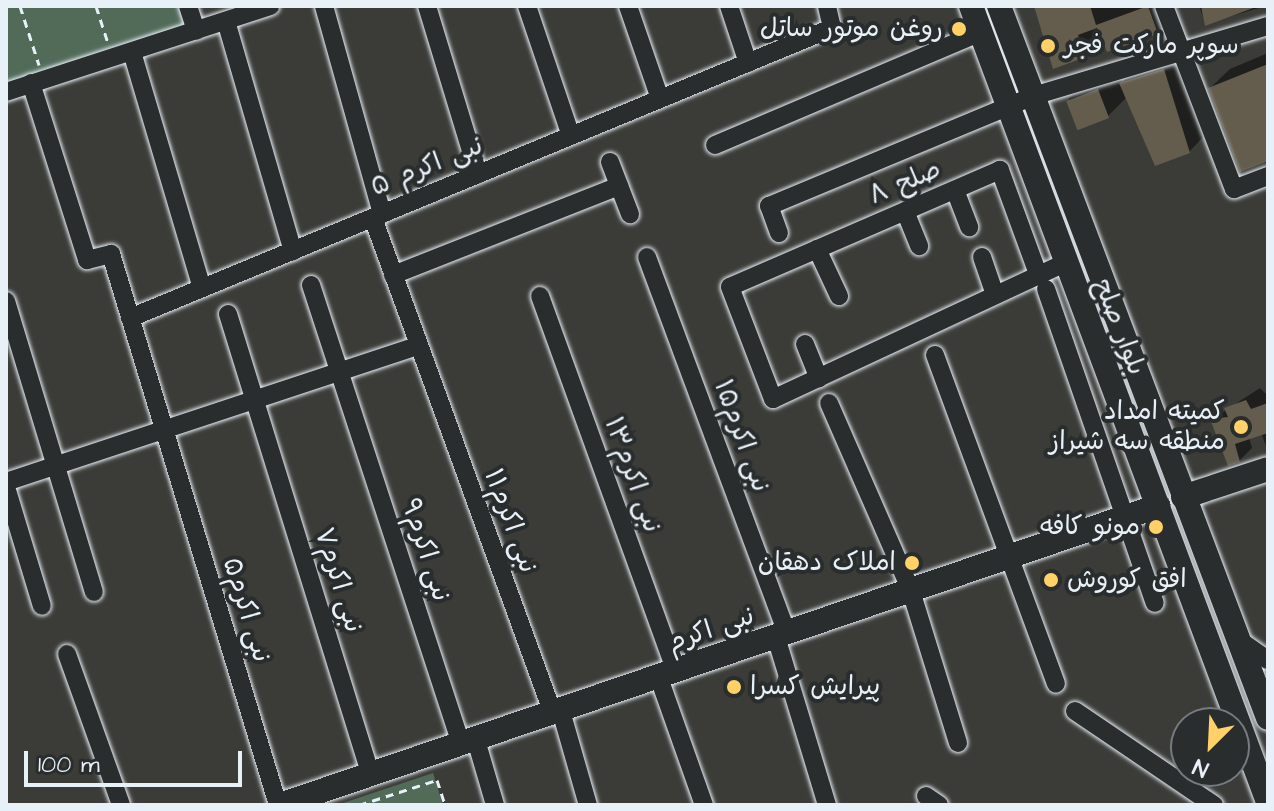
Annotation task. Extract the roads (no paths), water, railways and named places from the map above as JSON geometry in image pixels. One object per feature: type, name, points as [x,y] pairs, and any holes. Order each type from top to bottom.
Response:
[{"type":"main road","name":"بلوار صلح","points":[[971,6],[1064,263],[1268,802]]},
{"type":"main road","name":"بلوار صلح","points":[[999,6],[1183,497],[1242,642],[1268,718]]},
{"type":"main road","points":[[1183,497],[1268,469]]},
{"type":"main road","name":"نبی اکرم","points":[[279,805],[557,713],[1158,506]]},
{"type":"street","points":[[188,6],[196,31]]},
{"type":"street","points":[[6,92],[270,6]]},
{"type":"street","name":"نبی اکرم۱۱","points":[[324,6],[393,275],[557,713],[588,805]]},
{"type":"street","points":[[427,6],[478,174]]},
{"type":"street","points":[[527,6],[571,136]]},
{"type":"street","points":[[628,6],[660,99]]},
{"type":"street","points":[[729,6],[748,63]]},
{"type":"street","name":"نبی اکرم ۵","points":[[130,318],[832,28],[827,6]]},
{"type":"street","points":[[1164,6],[1178,51],[1234,189],[1268,176]]},
{"type":"street","points":[[226,21],[293,251]]},
{"type":"street","points":[[779,233],[769,206],[1009,110],[1033,96],[1268,26]]},
{"type":"street","points":[[715,145],[981,32]]},
{"type":"street","points":[[132,52],[202,288]]},
{"type":"street","points":[[37,82],[87,260],[111,254],[164,430]]},
{"type":"street","points":[[610,162],[630,214]]},
{"type":"street","name":"۸ صلح","points":[[819,378],[773,399],[730,287],[1000,170],[1042,282]]},
{"type":"street","points":[[393,275],[619,186]]},
{"type":"street","points":[[955,190],[969,227]]},
{"type":"street","points":[[905,211],[919,246]]},
{"type":"street","points":[[817,249],[839,296]]},
{"type":"street","name":"نبی اکرم۱۵","points":[[647,257],[781,636],[827,805]]},
{"type":"street","points":[[982,257],[995,294]]},
{"type":"street","points":[[805,344],[819,378],[995,294],[1042,282],[1064,263]]},
{"type":"street","points":[[1042,282],[1155,603]]},
{"type":"street","name":"نبی اکرم۹","points":[[311,285],[469,742],[495,805]]},
{"type":"street","name":"نبی اکرم۱۳","points":[[540,296],[668,675],[704,805]]},
{"type":"street","points":[[6,301],[94,592]]},
{"type":"street","name":"نبی اکرم۷","points":[[228,314],[371,775]]},
{"type":"street","points":[[42,606],[6,485],[418,346]]},
{"type":"street","points":[[935,355],[1012,556],[1056,683]]},
{"type":"street","points":[[829,403],[911,591],[958,743]]},
{"type":"street","name":"نبی اکرم۵","points":[[164,430],[279,805]]},
{"type":"street","points":[[1242,642],[1268,660]]},
{"type":"street","points":[[67,654],[121,805]]},
{"type":"street","points":[[1075,711],[1214,805]]},
{"type":"place","name":"روغن موتور ساتل","points":[[959,29]]},
{"type":"place","name":"سوپر مارکت فجر","points":[[1048,46]]},
{"type":"place","name":"کمیته امداد منطقه سه شیراز","points":[[1241,427]]},
{"type":"place","name":"مونو کافه","points":[[1156,527]]},
{"type":"place","name":"املاک دهقان","points":[[912,563]]},
{"type":"place","name":"افق کوروش","points":[[1051,580]]},
{"type":"place","name":"پیرایش کسرا","points":[[734,687]]}]
